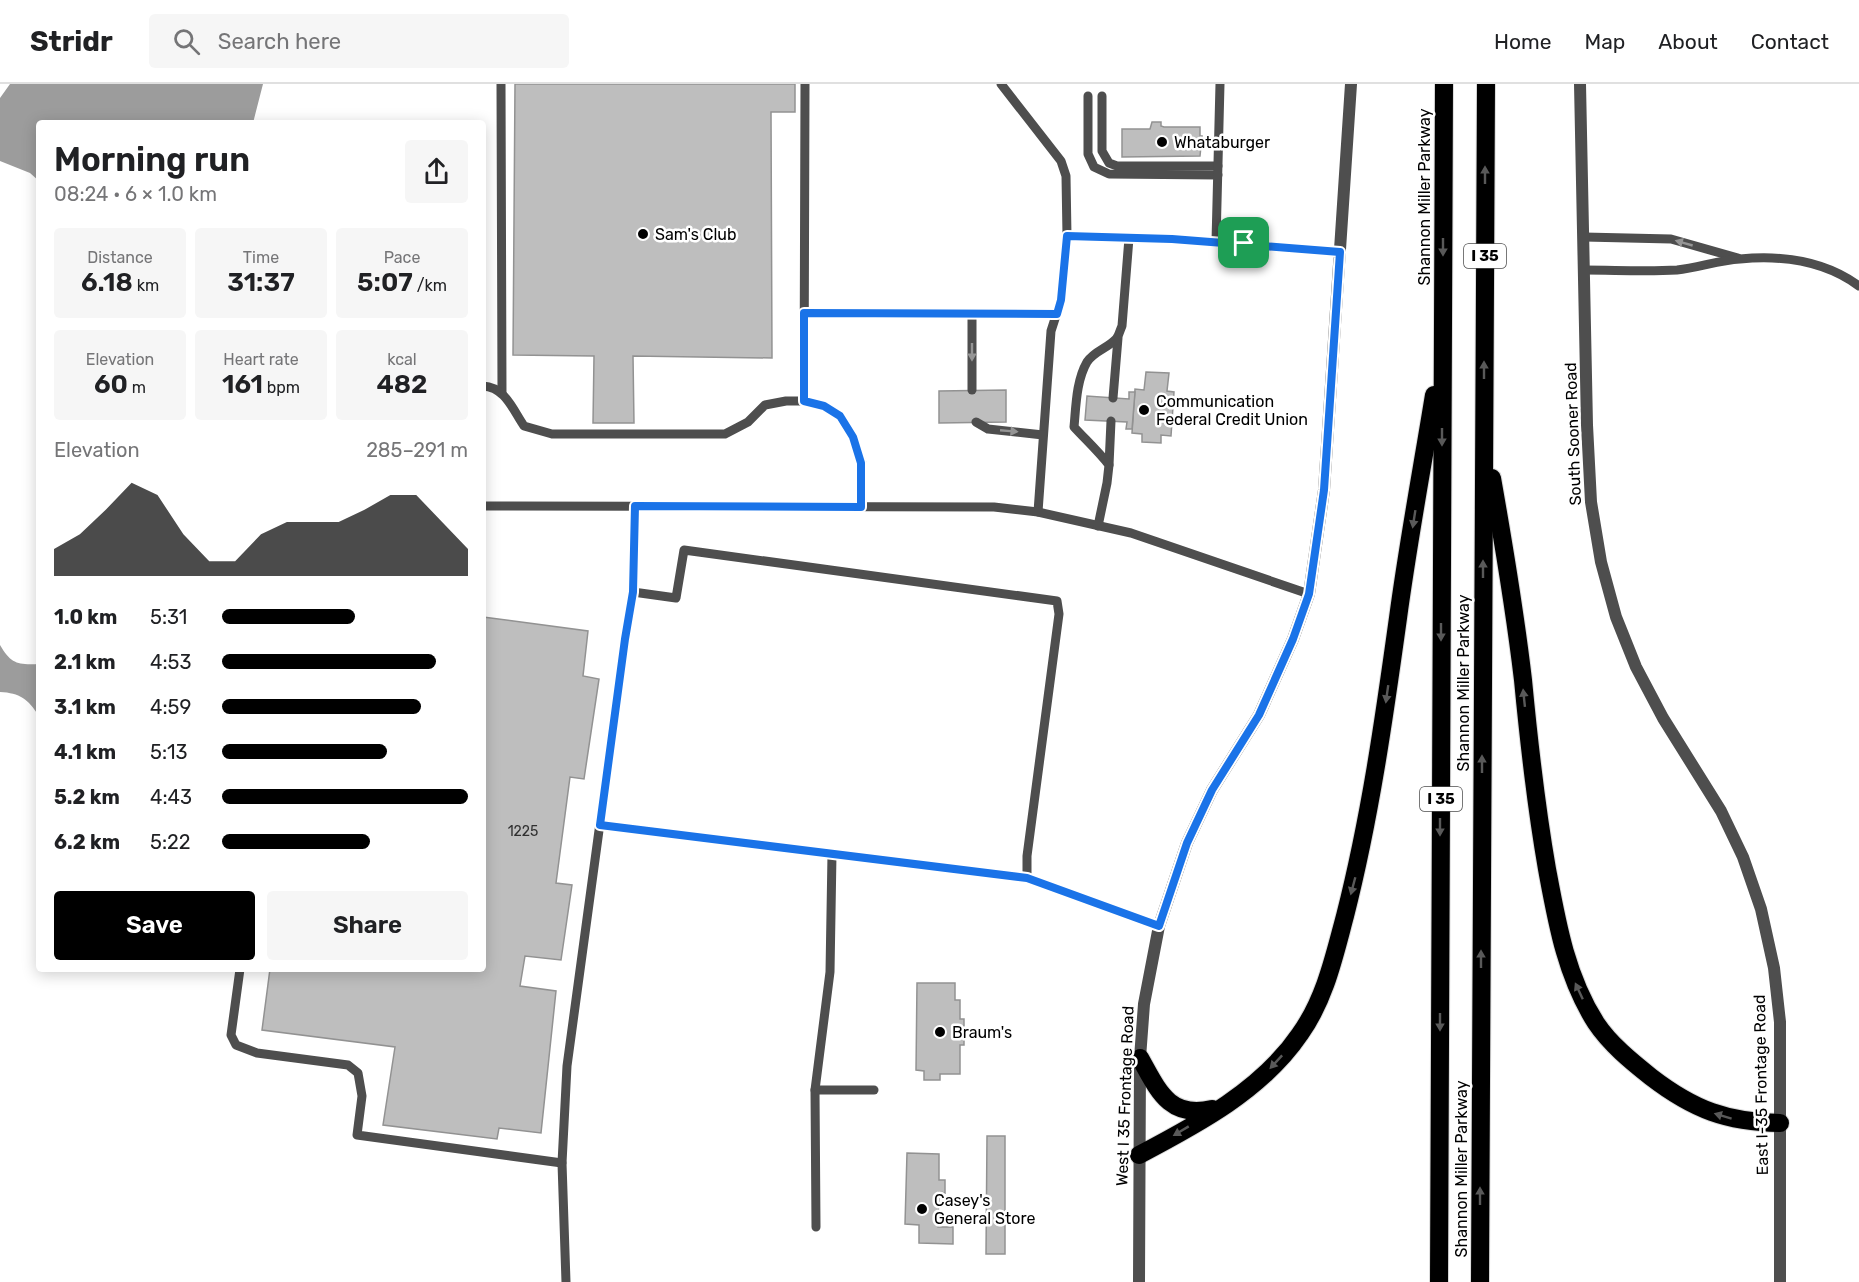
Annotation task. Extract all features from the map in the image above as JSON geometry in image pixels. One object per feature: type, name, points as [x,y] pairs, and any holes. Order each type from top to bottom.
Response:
[{"type":"highway","name":"Shannon Miller Parkway","points":[[1439,1282],[1444,84]]},
{"type":"highway","name":"Shannon Miller Parkway","points":[[1480,1282],[1486,84]]},
{"type":"highway","points":[[1139,1155],[1223,1106],[1251,1087],[1276,1063],[1300,1035],[1317,1006],[1332,966],[1358,864],[1379,758],[1398,615],[1443,337]]},
{"type":"highway","points":[[1484,428],[1516,620],[1536,804],[1558,930],[1578,991],[1597,1024],[1627,1058],[1661,1084],[1701,1109],[1728,1118],[1754,1123],[1780,1123]]},
{"type":"highway","points":[[1140,1058],[1169,1103],[1186,1111],[1201,1112],[1223,1106]]},
{"type":"street","name":"West I 35 Frontage Road","points":[[1139,1282],[1140,1058],[1144,1004],[1159,926],[1187,843],[1212,790],[1264,704],[1293,639],[1309,594],[1324,490],[1351,84]]},
{"type":"street","name":"South Sooner Road","points":[[1580,84],[1587,425],[1591,502],[1601,562],[1616,617],[1636,667],[1690,762]]},
{"type":"street","name":"East I-35 Frontage Road","points":[[1690,762],[1721,811],[1743,857],[1761,909],[1774,968],[1780,1022],[1780,1282]]},
{"type":"lane","points":[[501,84],[502,393]]},
{"type":"lane","points":[[804,401],[805,84]]},
{"type":"lane","points":[[1001,84],[1061,161],[1066,176],[1067,236],[1061,300],[1051,331],[1038,512]]},
{"type":"lane","points":[[1216,242],[1220,84]]},
{"type":"lane","points":[[1088,96],[1088,154],[1094,167],[1109,174],[1218,171]]},
{"type":"lane","points":[[1102,96],[1102,151],[1109,163],[1117,166],[1218,171]]},
{"type":"lane","points":[[1067,236],[1216,242],[1340,252]]},
{"type":"lane","points":[[1584,237],[1671,239],[1740,259]]},
{"type":"lane","points":[[1113,398],[1130,238]]},
{"type":"lane","points":[[1584,270],[1675,270],[1740,259],[1776,258],[1803,261],[1826,268],[1859,286]]},
{"type":"lane","points":[[804,313],[1057,314]]},
{"type":"lane","points":[[972,314],[972,390]]},
{"type":"lane","points":[[1109,465],[1074,428],[1079,386],[1087,362],[1100,349],[1118,338]]},
{"type":"lane","points":[[486,386],[492,386],[506,396],[524,426],[552,434],[725,434],[748,422],[765,405],[786,401],[804,401],[824,406],[840,416],[853,437],[861,463],[861,507]]},
{"type":"lane","points":[[1098,526],[1107,483],[1111,421]]},
{"type":"lane","points":[[976,422],[988,429],[1043,435]]},
{"type":"lane","points":[[486,506],[994,507],[1038,512],[1131,533],[1309,594]]},
{"type":"lane","points":[[566,1282],[562,1163],[567,1066],[633,592],[635,506]]},
{"type":"lane","points":[[633,592],[676,598],[684,550],[1057,601],[1059,614],[1027,856],[1027,878]]},
{"type":"lane","points":[[600,825],[1027,878],[1159,926]]},
{"type":"lane","points":[[816,1227],[815,1090],[830,972],[832,854]]},
{"type":"lane","points":[[240,972],[231,1035],[236,1045],[257,1053],[348,1065],[358,1073],[362,1096],[357,1135],[562,1163]]},
{"type":"lane","points":[[815,1090],[874,1090]]},
{"type":"shaded area","points":[[10,84],[263,84],[254,120],[36,120],[36,178],[30,173],[0,161],[0,98]]},
{"type":"shaded area","points":[[0,645],[12,660],[36,664],[36,712],[23,698],[0,692]]},
{"type":"building","name":"Sam's Club","points":[[515,84],[795,84],[795,112],[771,112],[772,358],[633,356],[634,423],[593,423],[594,356],[513,355]]},
{"type":"building","name":"Whataburger","points":[[1152,122],[1161,122],[1161,126],[1164,127],[1200,127],[1200,136],[1202,136],[1200,156],[1122,157],[1122,129],[1150,129]]},
{"type":"building","points":[[1146,372],[1169,373],[1167,391],[1174,392],[1171,436],[1161,435],[1161,443],[1142,442],[1142,434],[1132,433],[1135,389],[1144,390]]},
{"type":"building","points":[[1006,390],[1006,422],[939,423],[939,391]]},
{"type":"building","points":[[1129,392],[1135,392],[1132,429],[1126,429],[1127,422],[1085,420],[1087,396],[1129,399]]},
{"type":"building","points":[[486,617],[588,631],[583,676],[599,679],[584,779],[570,777],[556,883],[572,885],[561,960],[525,956],[520,986],[556,991],[541,1133],[499,1128],[497,1139],[383,1125],[395,1047],[262,1030],[270,972],[486,972]]},
{"type":"building","name":"Braum's","points":[[917,983],[955,983],[955,1000],[960,1000],[960,1019],[964,1019],[964,1045],[960,1045],[960,1074],[940,1074],[940,1080],[924,1080],[924,1071],[916,1070]]},
{"type":"building","name":"Casey's General Store","points":[[987,1136],[1005,1136],[1005,1254],[986,1254]]},
{"type":"building","name":"Casey's General Store","points":[[907,1153],[939,1154],[939,1180],[945,1180],[945,1193],[939,1192],[938,1227],[953,1227],[953,1244],[919,1243],[919,1225],[905,1224]]},
{"type":"place","name":"Whataburger","points":[[1162,142]]},
{"type":"place","name":"Sam's Club","points":[[643,234]]},
{"type":"place","name":"Communication Federal Credit Union","points":[[1144,410]]},
{"type":"place","name":"Braum's","points":[[940,1032]]},
{"type":"place","name":"Casey's General Store","points":[[922,1209]]},
{"type":"route","points":[[1067,236],[1244,243],[1340,252],[1328,440],[1318,542],[1309,594],[1293,639],[1259,715],[1212,790],[1187,843],[1159,926],[1027,878],[600,825],[633,592],[635,506],[861,507],[861,463],[853,437],[840,416],[824,406],[804,401],[804,313],[1057,314],[1061,300],[1067,236]]}]
